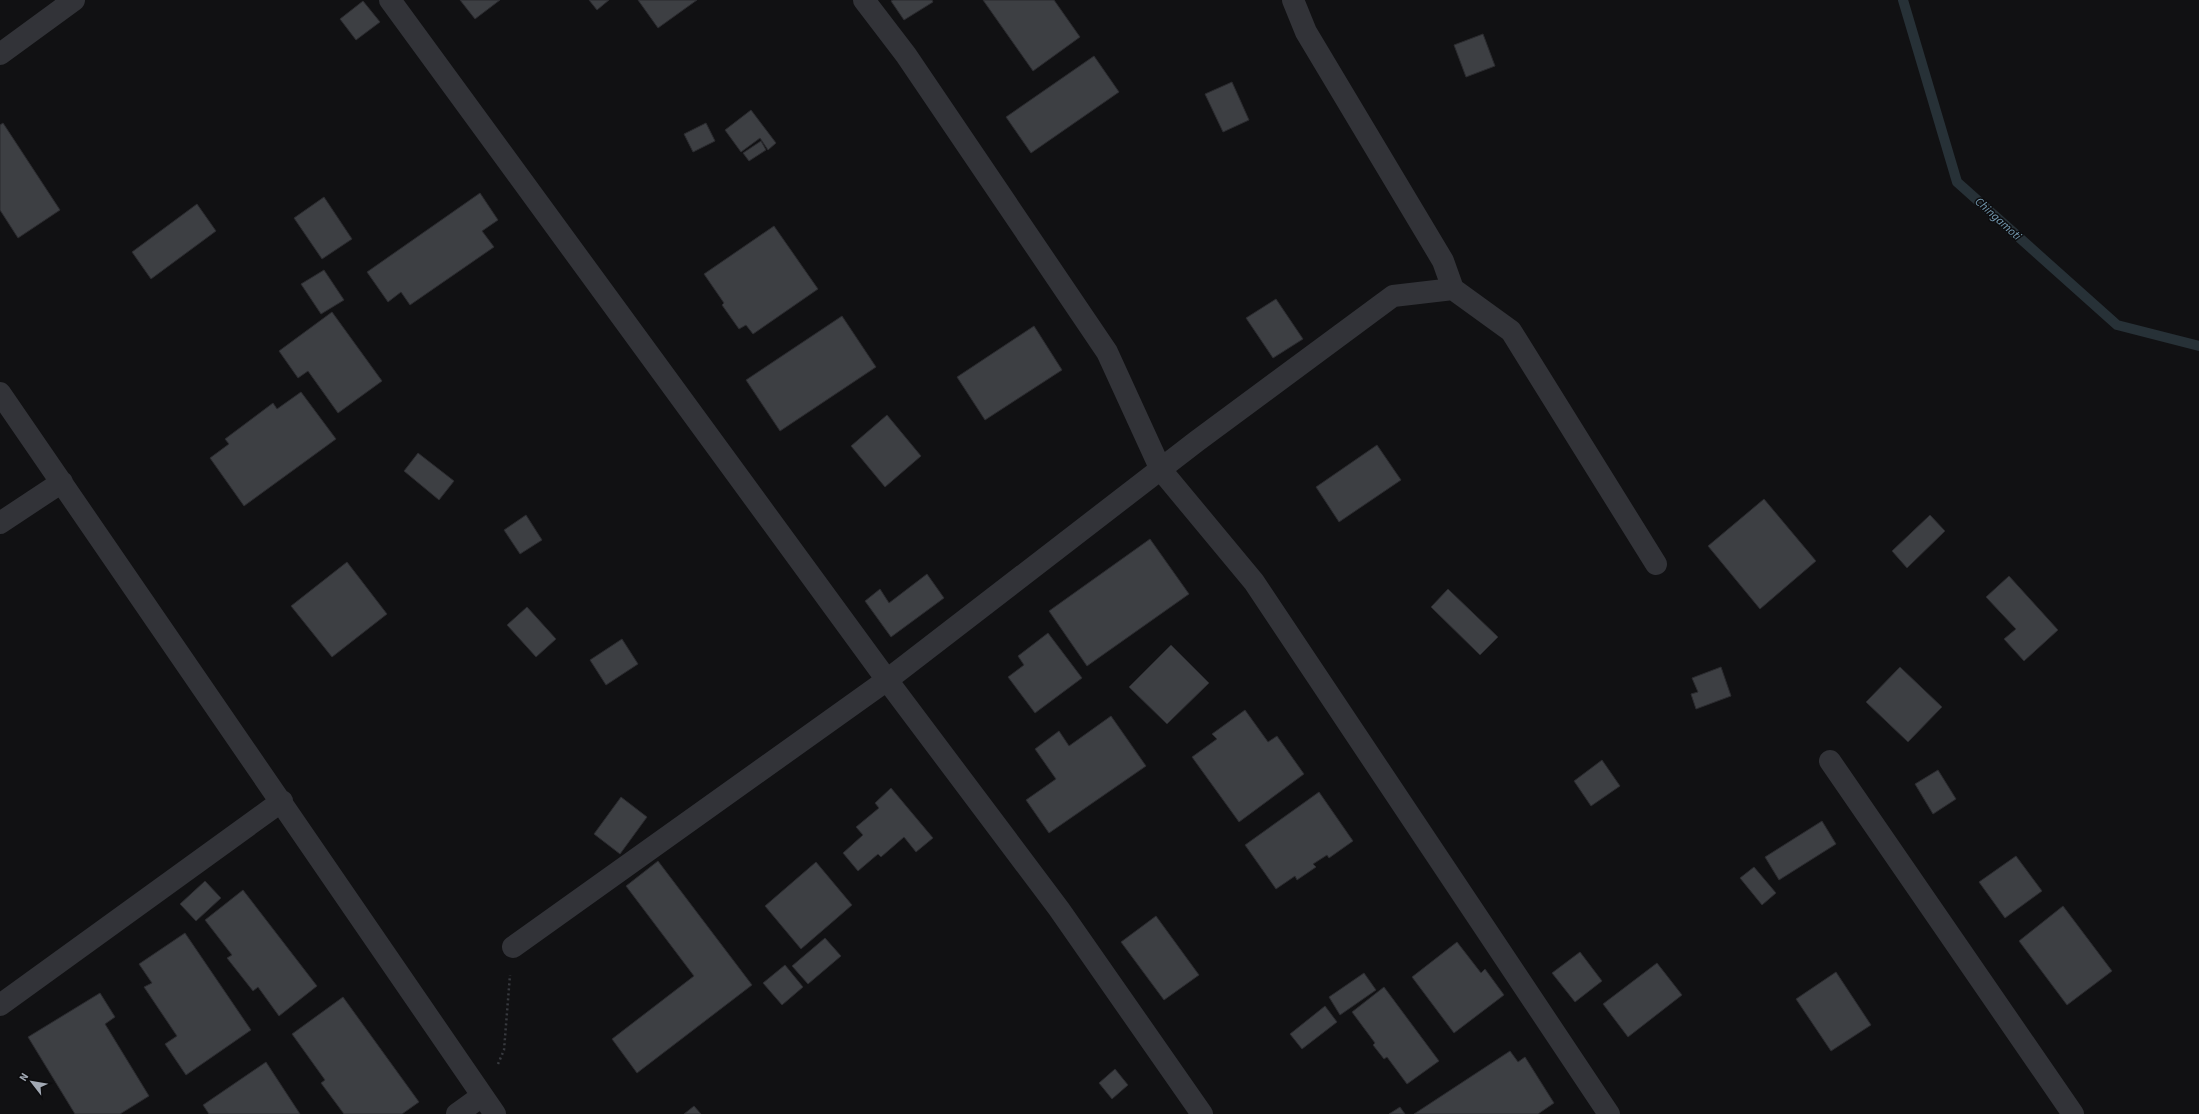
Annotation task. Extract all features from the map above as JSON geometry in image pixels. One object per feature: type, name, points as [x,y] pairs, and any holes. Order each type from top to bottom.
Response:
[{"type":"street","points":[[0,54],[74,0]]},
{"type":"street","points":[[390,0],[887,680],[1060,909],[1202,1114]]},
{"type":"street","points":[[864,0],[906,55],[1107,352],[1161,470],[1254,582],[1609,1114]]},
{"type":"street","points":[[1294,0],[1306,32],[1443,261],[1454,289],[1511,331],[1656,564]]},
{"type":"street","points":[[513,947],[887,680],[1197,441],[1393,296],[1454,289]]},
{"type":"street","points":[[0,393],[282,801],[495,1114]]},
{"type":"street","points":[[0,523],[62,482]]},
{"type":"street","points":[[1830,761],[2073,1114]]},
{"type":"street","points":[[0,1004],[282,801]]},
{"type":"street","points":[[457,1114],[482,1096]]},
{"type":"path","points":[[482,1096],[504,1050],[513,947]]},
{"type":"building","points":[[460,0],[500,0],[475,19]]},
{"type":"building","points":[[589,0],[609,0],[597,10]]},
{"type":"building","points":[[638,0],[697,0],[658,28]]},
{"type":"building","points":[[932,0],[933,2],[904,20],[891,1]]},
{"type":"building","points":[[983,0],[1054,0],[1080,37],[1033,71]]},
{"type":"building","points":[[363,1],[380,22],[356,40],[340,19]]},
{"type":"building","points":[[1483,34],[1495,66],[1466,77],[1454,45]]},
{"type":"building","points":[[1094,56],[1119,92],[1031,153],[1006,117]]},
{"type":"building","points":[[1232,82],[1249,120],[1223,132],[1205,94]]},
{"type":"building","points":[[751,110],[776,143],[768,150],[760,138],[741,152],[725,130]]},
{"type":"building","points":[[3,123],[60,210],[18,238],[0,210],[0,125]]},
{"type":"building","points":[[706,123],[715,141],[693,152],[684,134]]},
{"type":"building","points":[[761,141],[766,150],[749,161],[743,153]]},
{"type":"building","points":[[480,193],[498,220],[482,231],[494,247],[410,305],[401,292],[388,302],[367,272]]},
{"type":"building","points":[[324,197],[352,239],[322,259],[294,218]]},
{"type":"building","points":[[197,204],[216,231],[151,279],[132,252]]},
{"type":"building","points":[[774,226],[818,289],[753,334],[746,325],[739,329],[722,305],[724,303],[704,274]]},
{"type":"building","points":[[324,270],[344,300],[321,314],[301,284]]},
{"type":"building","points":[[1276,299],[1303,339],[1273,358],[1246,318]]},
{"type":"building","points":[[332,312],[382,381],[338,413],[308,371],[298,378],[279,351]]},
{"type":"building","points":[[842,316],[876,367],[780,431],[746,380]]},
{"type":"building","points":[[1034,326],[1062,370],[985,420],[957,377]]},
{"type":"building","points":[[301,392],[336,439],[244,506],[210,458],[229,444],[225,439],[273,403],[277,409]]},
{"type":"building","points":[[887,415],[921,456],[885,487],[851,446]]},
{"type":"building","points":[[1377,445],[1401,480],[1339,522],[1316,487]]},
{"type":"building","points":[[418,453],[454,481],[439,500],[404,471]]},
{"type":"building","points":[[1764,499],[1816,561],[1760,609],[1708,546]]},
{"type":"building","points":[[526,515],[542,540],[520,554],[504,530]]},
{"type":"building","points":[[1930,515],[1945,531],[1907,568],[1892,551]]},
{"type":"building","points":[[1150,539],[1189,594],[1087,666],[1049,611]]},
{"type":"building","points":[[347,562],[387,614],[332,657],[291,606]]},
{"type":"building","points":[[927,574],[944,598],[891,637],[865,601],[880,589],[889,603]]},
{"type":"building","points":[[2009,576],[2058,630],[2024,661],[2004,639],[2016,629],[1986,597]]},
{"type":"building","points":[[1448,589],[1498,637],[1480,655],[1431,607]]},
{"type":"building","points":[[527,607],[556,639],[536,657],[507,625]]},
{"type":"building","points":[[1048,633],[1082,678],[1035,713],[1008,677],[1024,665],[1018,656]]},
{"type":"building","points":[[622,639],[638,664],[606,685],[590,660]]},
{"type":"building","points":[[1171,645],[1209,683],[1167,724],[1129,687]]},
{"type":"building","points":[[1721,667],[1731,696],[1696,709],[1691,694],[1698,692],[1692,678]]},
{"type":"building","points":[[1900,667],[1942,707],[1908,742],[1866,702]]},
{"type":"building","points":[[1245,710],[1268,742],[1277,736],[1304,774],[1239,822],[1192,757],[1217,739],[1212,734]]},
{"type":"building","points":[[1111,716],[1146,766],[1049,833],[1026,800],[1056,779],[1035,749],[1059,731],[1069,746]]},
{"type":"building","points":[[1602,760],[1620,786],[1591,806],[1574,781]]},
{"type":"building","points":[[1938,770],[1956,799],[1933,814],[1915,784]]},
{"type":"building","points":[[891,788],[933,838],[916,852],[904,837],[881,857],[878,854],[858,871],[843,853],[863,835],[856,827],[879,808],[875,803]]},
{"type":"building","points":[[1319,792],[1353,841],[1329,858],[1327,855],[1313,864],[1316,867],[1297,880],[1295,876],[1276,889],[1245,845]]},
{"type":"building","points":[[621,797],[647,817],[620,854],[594,834]]},
{"type":"building","points":[[1822,821],[1836,844],[1779,880],[1765,857]]},
{"type":"building","points":[[2016,856],[2042,891],[2005,918],[1979,882]]},
{"type":"building","points":[[658,861],[752,985],[637,1073],[612,1039],[694,976],[626,886]]},
{"type":"building","points":[[816,862],[852,905],[801,949],[765,906]]},
{"type":"building","points":[[1754,867],[1776,893],[1762,905],[1740,878]]},
{"type":"building","points":[[205,881],[221,898],[196,921],[180,904]]},
{"type":"building","points":[[243,890],[317,986],[279,1016],[258,987],[253,991],[227,958],[232,955],[205,920]]},
{"type":"building","points":[[2063,906],[2112,971],[2067,1005],[2019,941]]},
{"type":"building","points":[[1156,916],[1199,975],[1164,1000],[1121,942]]},
{"type":"building","points":[[185,933],[251,1030],[186,1075],[165,1044],[177,1036],[144,987],[152,983],[139,964]]},
{"type":"building","points":[[825,938],[841,956],[808,984],[792,966]]},
{"type":"building","points":[[1457,942],[1481,973],[1485,969],[1504,995],[1454,1033],[1412,977]]},
{"type":"building","points":[[1580,952],[1602,981],[1575,1002],[1552,973]]},
{"type":"building","points":[[1657,963],[1682,995],[1628,1037],[1603,1004]]},
{"type":"building","points":[[785,965],[803,987],[782,1005],[763,983]]},
{"type":"building","points":[[1836,972],[1871,1025],[1831,1051],[1796,999]]},
{"type":"building","points":[[1364,973],[1376,990],[1340,1015],[1329,997]]},
{"type":"building","points":[[1384,987],[1439,1061],[1407,1084],[1387,1057],[1384,1059],[1373,1045],[1375,1043],[1352,1012]]},
{"type":"building","points":[[100,993],[115,1017],[105,1024],[149,1096],[120,1114],[75,1114],[28,1037]]},
{"type":"building","points":[[343,997],[419,1102],[402,1114],[344,1114],[321,1083],[325,1080],[292,1034]]},
{"type":"building","points":[[1325,1006],[1337,1022],[1302,1049],[1290,1034]]},
{"type":"building","points":[[1510,1051],[1518,1062],[1525,1057],[1554,1103],[1538,1114],[1414,1114]]},
{"type":"building","points":[[266,1062],[300,1114],[209,1114],[203,1105]]},
{"type":"building","points":[[1115,1069],[1128,1085],[1112,1099],[1099,1083]]},
{"type":"building","points":[[694,1106],[701,1114],[684,1114]]},
{"type":"building","points":[[1400,1107],[1405,1114],[1389,1114]]},
{"type":"waterway","name":"Chingamoti","points":[[1903,0],[1957,182],[2117,325],[2199,346]]}]
